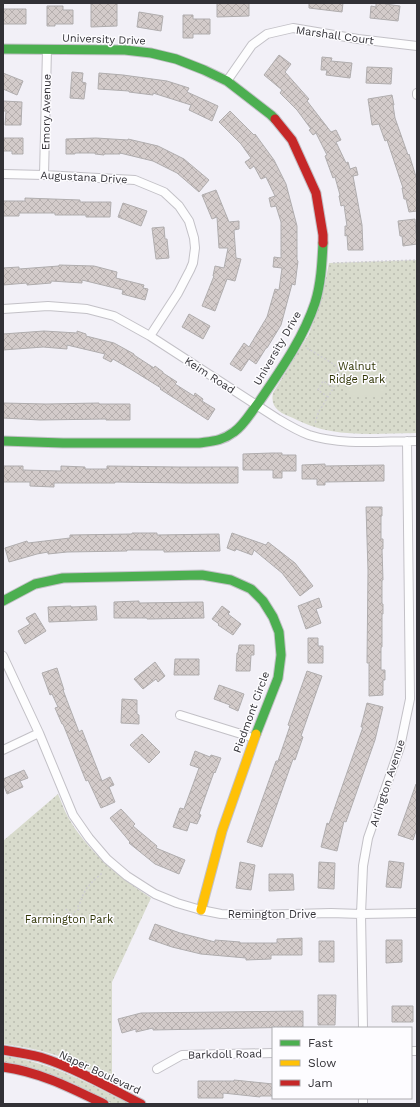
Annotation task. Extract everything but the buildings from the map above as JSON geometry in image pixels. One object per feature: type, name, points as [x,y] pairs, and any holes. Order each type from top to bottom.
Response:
[{"type":"street","name":"Marshall Court","points":[[227,81],[252,45],[268,34],[293,28],[358,39],[417,46]]},
{"type":"street","name":"University Drive","points":[[3,48],[125,50],[151,53],[185,62],[227,81],[271,115],[292,140],[316,193],[323,235],[322,270],[315,303],[300,337],[279,374],[257,406],[234,432],[217,440],[199,443],[63,443],[3,441]]},
{"type":"street","name":"Emory Avenue","points":[[44,175],[47,49]]},
{"type":"street","name":"Augustana Drive","points":[[3,174],[135,180],[164,192],[179,206],[192,230],[195,248],[193,263],[178,293],[150,336]]},
{"type":"street","name":"Keim Road","points":[[3,309],[48,306],[87,309],[114,316],[150,336],[288,425],[307,434],[343,442],[417,441]]},
{"type":"street","name":"Arlington Avenue","points":[[363,1027],[361,914],[362,866],[368,838],[400,747],[410,699],[413,573],[407,441]]},
{"type":"street","name":"Piedmont Circle","points":[[3,602],[8,597],[35,584],[63,578],[202,575],[231,580],[251,589],[263,601],[273,617],[279,632],[281,655],[278,678],[254,738],[222,831],[201,910]]},
{"type":"street","name":"Remington Drive","points":[[3,656],[39,733],[73,815],[89,838],[107,859],[127,876],[156,894],[177,903],[221,914],[417,913]]},
{"type":"street","points":[[180,715],[254,738]]},
{"type":"street","points":[[3,750],[39,733]]},
{"type":"street","name":"Naper Boulevard","points":[[3,1050],[49,1060],[75,1071],[141,1104]]},
{"type":"street","name":"Barkdoll Road","points":[[157,1069],[182,1055],[272,1053]]},
{"type":"street","points":[[3,1067],[24,1070],[43,1076],[66,1085],[104,1104]]},
{"type":"path","points":[[333,263],[417,260]]},
{"type":"path","points":[[307,348],[338,368],[340,372],[339,379],[318,413],[315,424]]},
{"type":"path","points":[[328,397],[318,390],[323,381],[334,388]]},
{"type":"path","points":[[66,909],[70,915],[79,909],[78,906],[83,893],[102,872]]},
{"type":"green space","name":"Walnut Ridge Park","points":[[417,260],[417,433],[342,433],[321,429],[280,412],[273,403],[273,393],[309,334],[322,298],[329,263]]},
{"type":"green space","points":[[348,369],[384,369],[384,395],[348,396]]},
{"type":"green space","name":"Farmington Park","points":[[58,794],[68,817],[76,830],[94,852],[127,881],[151,898],[112,982],[112,1082],[83,1066],[46,1052],[3,1044],[3,841]]},
{"type":"green space","points":[[3,1056],[37,1063],[69,1074],[130,1104],[113,1104],[73,1083],[3,1063]]},
{"type":"traffic: fast","points":[[3,49],[125,50],[151,53],[176,59],[227,81],[275,119]]},
{"type":"traffic: fast","points":[[3,441],[63,443],[199,443],[217,440],[230,435],[241,426],[259,402],[298,342],[310,316],[319,288],[323,243]]},
{"type":"traffic: fast","points":[[3,601],[35,584],[63,578],[202,575],[231,580],[251,589],[263,601],[273,617],[279,632],[281,655],[278,678],[256,734]]},
{"type":"traffic: slow","points":[[201,910],[222,831],[256,734]]},
{"type":"traffic: jam","points":[[275,119],[292,140],[316,193],[323,243]]},
{"type":"traffic: jam","points":[[3,1050],[53,1061],[91,1078],[141,1104]]},
{"type":"traffic: jam","points":[[3,1067],[17,1069],[43,1077],[104,1104]]}]
